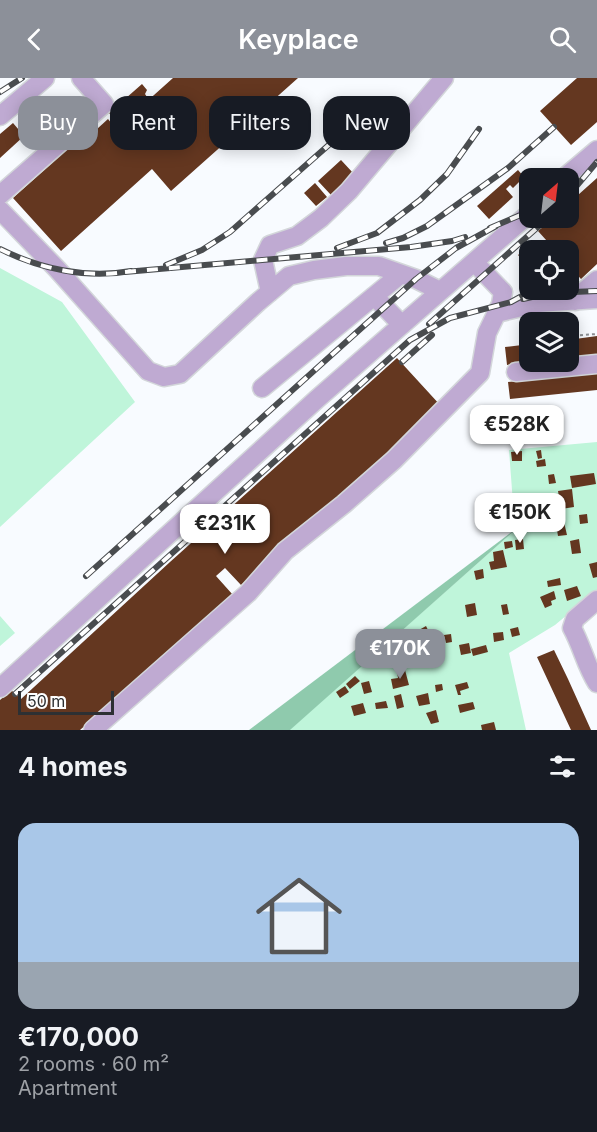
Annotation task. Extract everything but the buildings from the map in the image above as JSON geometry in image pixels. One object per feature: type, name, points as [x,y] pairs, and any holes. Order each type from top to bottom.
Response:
[{"type":"street","points":[[0,116],[45,78]]},
{"type":"street","points":[[0,195],[104,104],[81,78]]},
{"type":"street","points":[[270,292],[263,260],[270,245],[297,236],[321,218],[349,191],[444,78]]},
{"type":"street","points":[[576,168],[597,150]]},
{"type":"street","points":[[0,210],[57,268],[148,371],[164,377],[180,374],[289,276],[346,266],[379,266],[441,291]]},
{"type":"street","points":[[0,688],[317,399],[519,223]]},
{"type":"street","points":[[93,730],[248,593],[285,550],[344,504],[394,460],[480,373],[487,333],[497,313],[503,292],[474,262]]},
{"type":"street","points":[[261,388],[402,274]]},
{"type":"street","points":[[575,301],[597,280]]},
{"type":"street","points":[[374,296],[402,325]]},
{"type":"street","points":[[497,313],[537,303],[597,300]]},
{"type":"street","points":[[516,372],[597,364]]},
{"type":"street","points":[[597,600],[575,619],[572,628],[583,648],[589,670],[597,683]]},
{"type":"path","points":[[579,335],[597,334]]},
{"type":"green space","points":[[0,268],[62,302],[135,402],[0,527]]},
{"type":"green space","points":[[597,442],[597,590],[555,625],[509,653],[526,730],[289,730],[515,530],[509,450]]},
{"type":"green space","points":[[515,530],[290,730],[249,730],[513,531]]},
{"type":"green space","points":[[0,616],[15,633],[0,646]]},
{"type":"railway","points":[[0,92],[22,78]]},
{"type":"railway","points":[[386,243],[403,238],[427,226],[508,168],[554,127]]},
{"type":"railway","points":[[337,248],[377,233],[420,200],[447,174],[479,129]]},
{"type":"railway","points":[[166,265],[202,250],[230,232],[323,150]]},
{"type":"railway","points":[[579,183],[597,162]]},
{"type":"railway","points":[[490,228],[519,216]]},
{"type":"railway","points":[[86,576],[416,279],[456,248],[496,226]]},
{"type":"railway","points":[[429,324],[537,228]]},
{"type":"railway","points":[[125,272],[411,247],[465,237]]},
{"type":"railway","points":[[0,249],[47,267],[81,273],[131,271]]},
{"type":"railway","points":[[579,292],[597,291]]},
{"type":"railway","points":[[15,694],[410,340],[450,318],[511,302],[519,298]]},
{"type":"railway","points":[[402,362],[432,335]]}]
